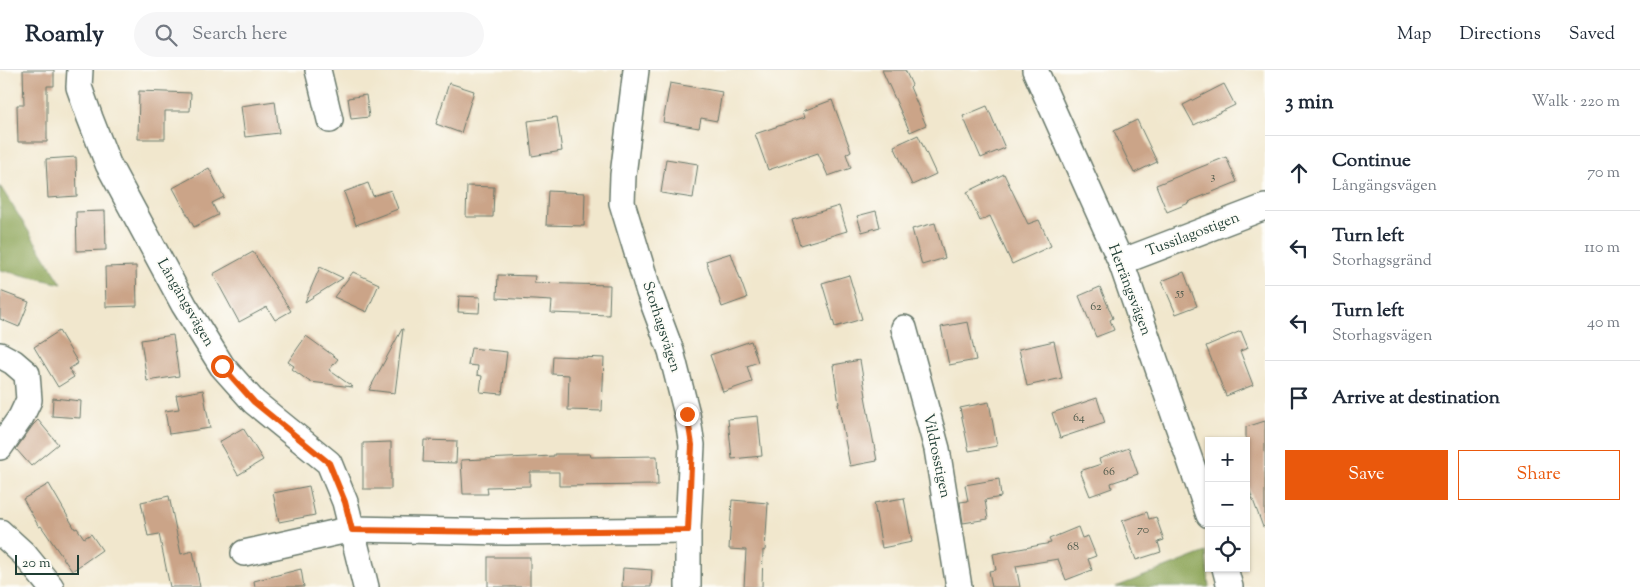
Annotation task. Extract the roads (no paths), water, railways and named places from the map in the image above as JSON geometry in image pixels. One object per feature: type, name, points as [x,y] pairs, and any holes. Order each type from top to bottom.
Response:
[{"type":"street","name":"Långängsvägen","points":[[80,70],[80,87],[108,164],[184,305],[222,366],[254,402],[329,463],[345,502],[366,587]]},
{"type":"street","points":[[318,70],[330,120]]},
{"type":"street","name":"Storhagsvägen","points":[[636,70],[623,175],[622,203],[671,351],[687,414],[692,445],[688,530],[688,587]]},
{"type":"street","name":"Herrängsvägen","points":[[1035,70],[1121,262],[1205,504]]},
{"type":"street","name":"Tussilagostigen","points":[[1121,262],[1265,207]]},
{"type":"street","name":"Vildrosstigen","points":[[904,328],[937,449],[958,587]]},
{"type":"street","points":[[0,355],[13,362],[27,374],[29,400],[21,417],[0,446]]},
{"type":"street","points":[[244,553],[352,530],[506,532],[688,530]]},
{"type":"street","points":[[0,532],[24,554],[51,587]]},
{"type":"street","points":[[1226,572],[1230,587]]}]
